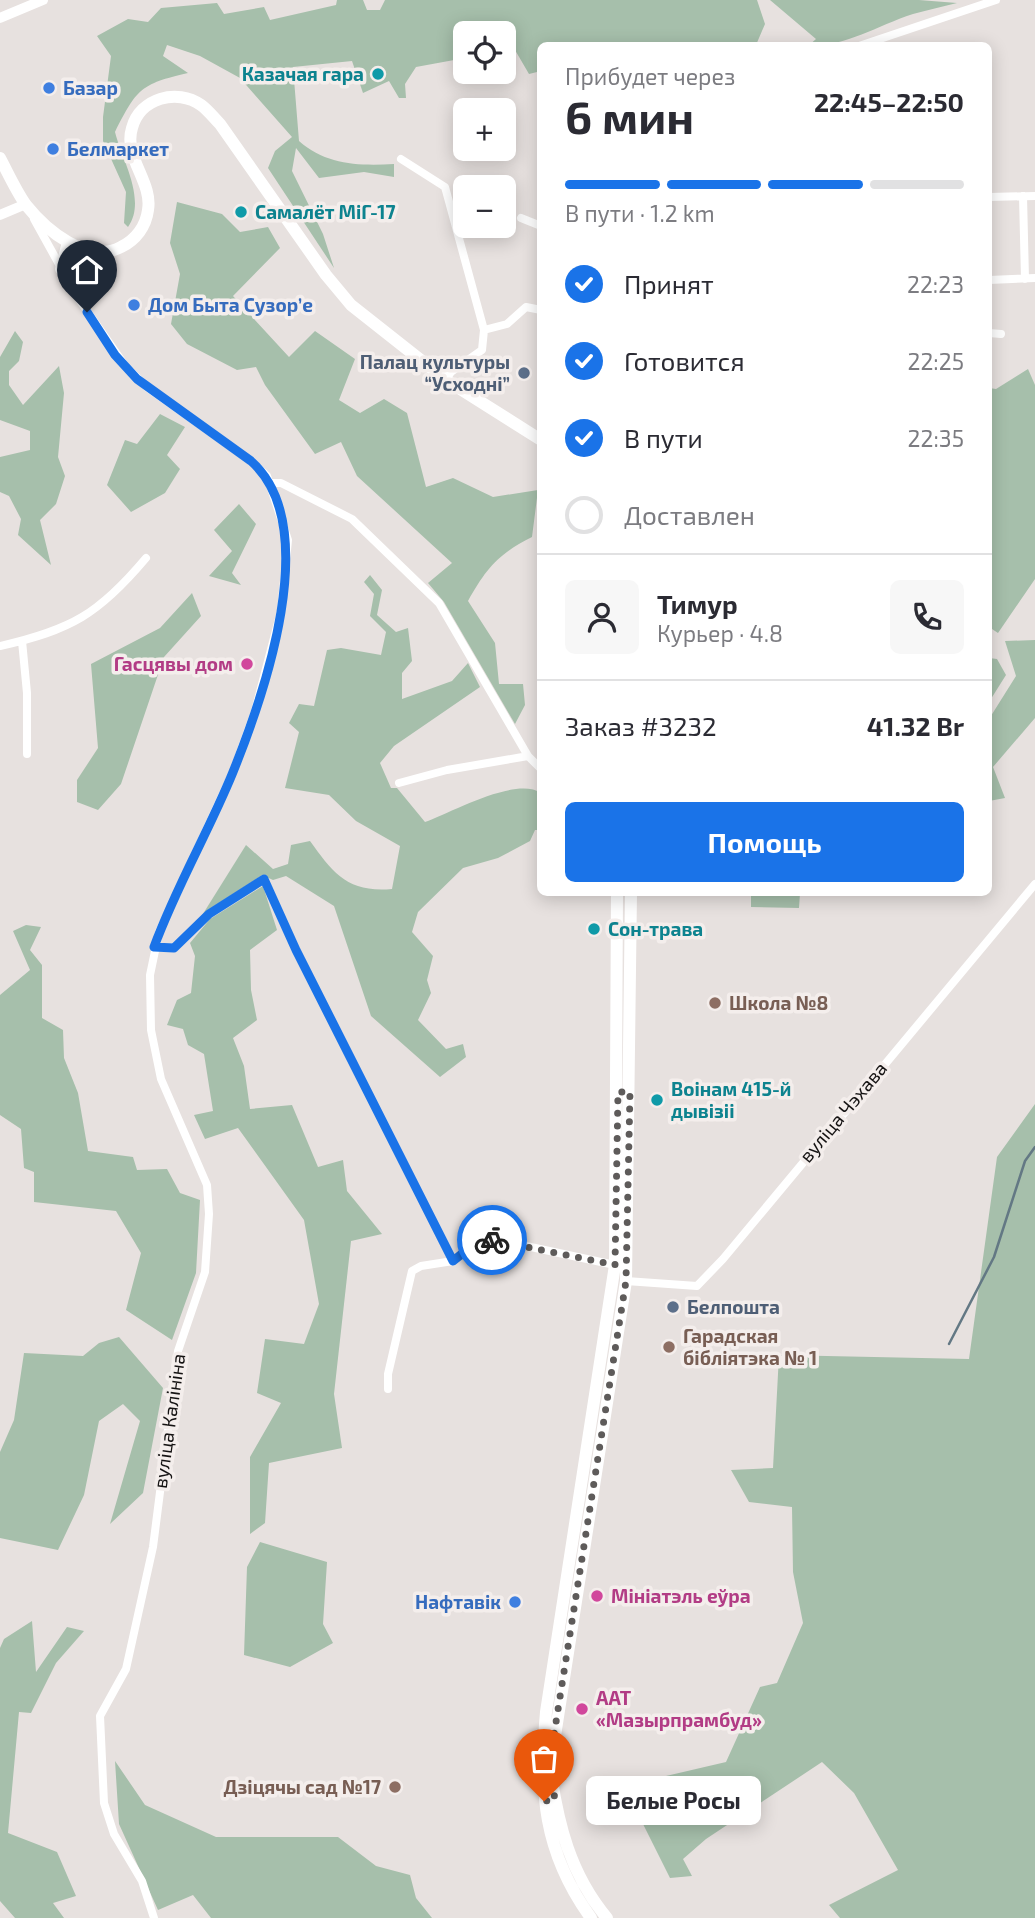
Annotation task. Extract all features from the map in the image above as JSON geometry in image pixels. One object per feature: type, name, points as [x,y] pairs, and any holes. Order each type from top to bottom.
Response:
[{"type":"main road","points":[[0,158],[26,204],[68,242],[83,249],[114,251],[127,244],[142,229],[149,208],[132,154],[131,130],[139,113],[148,104],[172,96],[186,98],[202,105],[220,124],[338,291],[365,317],[446,380],[537,437]]},
{"type":"main road","points":[[61,270],[68,242]]},
{"type":"main road","points":[[617,896],[624,1092],[615,1265],[619,1280]]},
{"type":"main road","points":[[592,1918],[563,1871],[550,1839],[543,1749],[546,1712],[571,1589],[619,1280],[631,896]]},
{"type":"main road","points":[[549,1801],[574,1867],[607,1918]]},
{"type":"street","points":[[0,18],[43,0]]},
{"type":"street","points":[[871,42],[996,0]]},
{"type":"street","points":[[401,159],[445,187],[484,330],[482,350],[451,372],[446,380]]},
{"type":"street","points":[[992,280],[1030,278],[1023,196]]},
{"type":"street","points":[[992,197],[1035,196]]},
{"type":"street","points":[[0,215],[26,204]]},
{"type":"street","name":"вуліца Калініна","points":[[26,204],[61,270],[115,355],[137,379],[251,461],[271,483],[288,540],[281,611],[255,712],[233,772],[154,947],[150,975],[152,1030],[161,1080],[207,1185],[209,1214],[205,1272],[178,1351],[153,1547],[126,1669],[100,1716],[104,1803],[114,1834],[142,1881],[154,1918]]},
{"type":"street","points":[[522,218],[537,224]]},
{"type":"street","points":[[68,242],[76,295]]},
{"type":"street","points":[[484,330],[507,324],[526,307],[537,309]]},
{"type":"street","points":[[992,333],[1001,334]]},
{"type":"street","points":[[271,483],[281,484],[352,519],[439,603],[528,756],[537,765]]},
{"type":"street","points":[[0,646],[69,626],[102,606],[146,558]]},
{"type":"street","points":[[22,641],[27,693],[27,754]]},
{"type":"street","points":[[399,783],[447,769],[528,756]]},
{"type":"street","points":[[154,947],[174,948],[209,914],[264,879],[296,950],[453,1261]]},
{"type":"street","name":"вуліца Чэхава","points":[[619,1280],[697,1286],[723,1259],[1035,884]]},
{"type":"street","points":[[388,1389],[388,1374],[412,1271],[421,1266],[453,1261],[478,1241],[498,1240],[615,1265]]},
{"type":"green space","points":[[337,0],[363,0],[367,10],[380,10],[385,0],[757,0],[765,24],[757,42],[537,42],[537,72],[529,74],[516,52],[516,21],[453,21],[453,60],[416,67],[405,84],[406,98],[399,98],[389,81],[363,93],[352,61],[293,67],[299,141],[320,155],[344,162],[394,164],[394,177],[364,172],[319,178],[296,148],[292,171],[323,234],[334,268],[268,168],[275,151],[292,137],[240,78],[200,56],[167,45],[163,56],[188,73],[159,81],[142,90],[129,106],[115,132],[134,192],[135,205],[128,227],[124,223],[126,192],[103,141],[103,117],[111,56],[97,36],[128,19],[148,22],[161,8],[217,3],[224,14],[264,7],[270,20],[336,5]]},
{"type":"green space","points":[[770,0],[919,0],[957,3],[913,14],[839,42],[813,42],[816,39]]},
{"type":"green space","points":[[177,202],[222,214],[240,232],[268,227],[280,248],[233,296],[289,357],[315,331],[355,359],[339,400],[360,413],[384,399],[407,413],[426,487],[453,478],[493,497],[537,490],[532,537],[494,563],[468,601],[495,643],[499,684],[523,684],[525,705],[515,724],[444,602],[428,583],[452,563],[357,476],[341,442],[315,454],[265,385],[256,367],[237,370],[187,344],[171,324],[180,274],[170,243]]},
{"type":"green space","points":[[15,331],[23,342],[19,361],[9,371],[9,385],[23,405],[59,366],[64,393],[58,457],[65,476],[56,504],[40,520],[51,565],[18,535],[21,519],[9,496],[0,492],[0,457],[30,450],[30,431],[0,420],[0,357]]},
{"type":"green space","points":[[1028,369],[1035,385],[1035,579],[998,633],[992,629],[992,388],[996,389]]},
{"type":"green space","points":[[160,414],[185,427],[167,455],[180,469],[165,493],[131,512],[107,485],[125,440],[137,444]]},
{"type":"green space","points":[[239,504],[256,524],[232,573],[241,585],[209,576],[232,551],[214,530]]},
{"type":"green space","points":[[370,575],[382,590],[377,615],[396,632],[408,628],[412,661],[402,673],[402,699],[452,681],[468,663],[480,687],[394,746],[380,763],[391,788],[397,788],[425,822],[500,792],[516,789],[537,792],[537,830],[530,841],[498,858],[463,868],[418,912],[412,932],[433,956],[427,980],[431,993],[418,1020],[446,1049],[463,1044],[466,1057],[440,1077],[371,1016],[334,906],[286,876],[273,880],[262,875],[201,917],[246,845],[273,869],[288,864],[291,845],[310,841],[334,871],[353,884],[364,888],[392,889],[400,846],[356,821],[329,795],[285,788],[299,732],[289,723],[299,704],[314,706],[327,650],[341,648],[381,655],[386,632],[370,616],[374,594],[364,582]]},
{"type":"green space","points":[[192,593],[201,616],[164,657],[121,784],[98,810],[77,802],[77,780],[98,748],[91,664],[160,628]]},
{"type":"green space","points":[[1035,640],[1035,718],[993,767],[1005,798],[992,800],[992,714],[1016,676],[1005,641]]},
{"type":"green space","points":[[992,658],[997,659],[1006,675],[992,697]]},
{"type":"green space","points":[[263,886],[277,930],[250,950],[251,990],[257,1020],[233,1038],[244,1066],[250,1109],[292,1105],[318,1167],[343,1160],[347,1191],[382,1234],[351,1241],[334,1394],[342,1448],[269,1463],[265,1523],[250,1534],[250,1457],[281,1403],[257,1393],[265,1339],[304,1344],[319,1304],[304,1220],[238,1128],[205,1139],[194,1115],[213,1111],[204,1054],[188,1045],[183,1029],[167,1025],[177,1000],[191,993],[195,956],[190,943],[210,919]]},
{"type":"green space","points":[[751,896],[800,896],[799,908],[751,907]]},
{"type":"green space","points":[[26,925],[41,927],[30,950],[42,965],[42,1018],[63,1030],[64,1058],[78,1093],[88,1151],[133,1157],[137,1170],[167,1169],[180,1193],[200,1200],[196,1273],[172,1340],[126,1310],[141,1253],[116,1211],[34,1202],[34,1172],[24,1168],[21,1129],[0,1115],[0,995],[30,970],[13,931]]},
{"type":"green space","points":[[1035,1104],[1035,1918],[840,1918],[829,1905],[898,1870],[854,1793],[822,1762],[706,1839],[683,1859],[692,1876],[670,1878],[638,1814],[636,1783],[726,1762],[760,1687],[777,1683],[803,1623],[793,1572],[792,1507],[749,1502],[731,1470],[773,1468],[779,1355],[969,1359],[997,1157]]},
{"type":"green space","points":[[119,1337],[163,1388],[143,1493],[110,1524],[140,1421],[123,1404],[99,1421],[84,1495],[58,1550],[0,1538],[0,1452],[14,1420],[24,1353],[83,1356],[99,1343]]},
{"type":"green space","points":[[260,1542],[327,1562],[323,1624],[333,1643],[290,1667],[244,1655],[247,1567]]},
{"type":"green space","points":[[32,1621],[36,1672],[67,1627],[84,1631],[56,1663],[31,1713],[19,1712],[8,1833],[57,1852],[76,1896],[53,1903],[64,1918],[15,1918],[0,1901],[0,1648],[4,1639]]},
{"type":"green space","points":[[115,1761],[145,1805],[216,1837],[338,1837],[376,1866],[410,1875],[416,1898],[432,1918],[211,1918],[193,1895],[158,1910],[119,1824]]},
{"type":"waterway","points":[[949,1344],[994,1257],[1025,1161],[1035,1147]]},
{"type":"way so far","points":[[492,1240],[615,1265],[618,1092],[630,1092],[626,1281],[553,1741],[550,1768],[555,1800],[544,1801]]},
{"type":"place","name":"Казачая гара","points":[[378,74]]},
{"type":"place","name":"Базар","points":[[49,88]]},
{"type":"place","name":"Белмаркет","points":[[53,149]]},
{"type":"place","name":"Самалёт МіГ-17","points":[[241,212]]},
{"type":"place","name":"Дом Быта Сузорʼе","points":[[134,305]]},
{"type":"place","name":"Палац культуры “Усходні”","points":[[524,373]]},
{"type":"place","name":"Гасцявы дом","points":[[247,664]]},
{"type":"place","name":"Сон-трава","points":[[594,929]]},
{"type":"place","name":"Школа №8","points":[[715,1003]]},
{"type":"place","name":"Воінам 415-й дывізіі","points":[[657,1100]]},
{"type":"place","name":"Белпошта","points":[[673,1307]]},
{"type":"place","name":"Гарадская бібліятэка № 1","points":[[669,1347]]},
{"type":"place","name":"Мініатэль еўра","points":[[597,1596]]},
{"type":"place","name":"Нафтавік","points":[[515,1602]]},
{"type":"place","name":"ААТ «Мазырпрамбуд»","points":[[582,1709]]},
{"type":"place","name":"Дзіцячы сад №17","points":[[395,1787]]},
{"type":"place","name":"Белые Росы","points":[[544,1801]]},
{"type":"route","points":[[87,312],[115,355],[137,379],[262,470],[271,483],[288,540],[281,611],[255,712],[233,772],[154,947],[174,948],[209,914],[264,879],[279,906],[296,950],[453,1261],[478,1241],[492,1240]]}]
